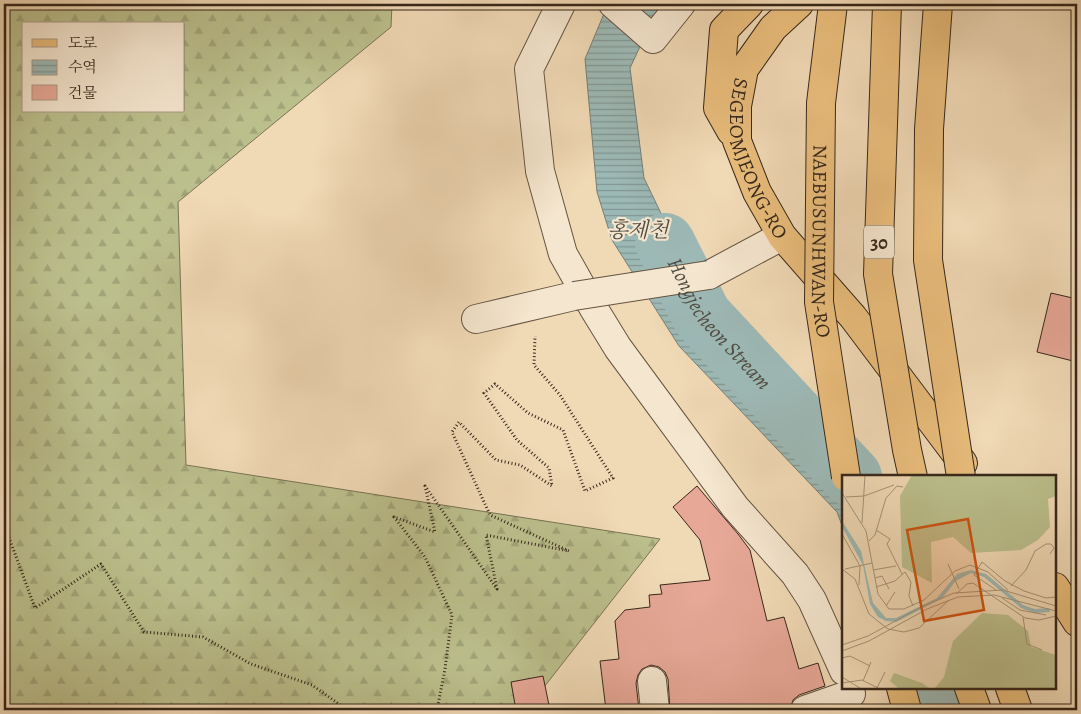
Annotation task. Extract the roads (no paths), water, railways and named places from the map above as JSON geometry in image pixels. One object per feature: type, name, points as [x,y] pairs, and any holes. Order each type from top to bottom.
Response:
[{"type":"main road","points":[[737,141],[718,108],[724,30],[749,4]]},
{"type":"main road","name":"SEGEOMJEONG-RO","points":[[799,4],[773,28],[744,68],[737,106],[737,141],[757,192],[782,236],[853,317],[972,475]]},
{"type":"main road","name":"NAEBUSUNHWAN-RO","points":[[833,4],[821,103],[819,302],[846,475]]},
{"type":"main road","name":"30","points":[[887,4],[878,274],[913,475]]},
{"type":"main road","points":[[938,4],[929,129],[928,260],[961,475]]},
{"type":"main road","points":[[1056,590],[1077,622]]},
{"type":"main road","points":[[901,689],[907,710]]},
{"type":"main road","points":[[969,689],[977,710]]},
{"type":"main road","points":[[1010,689],[1018,710]]},
{"type":"street","points":[[560,4],[528,69],[540,171],[564,254],[618,348],[735,507],[795,574],[812,600],[842,672]]},
{"type":"street","points":[[613,4],[653,39],[681,4]]},
{"type":"street","points":[[476,319],[574,296],[709,275],[782,236]]},
{"type":"street","points":[[652,681],[655,710]]},
{"type":"street","points":[[806,710],[850,691]]},
{"type":"water","name":"홍제천","points":[[608,4],[660,4],[630,68],[644,178],[668,228],[702,316],[851,475],[842,475],[842,525],[837,512],[679,346],[612,240],[597,192],[585,59]]},
{"type":"water","points":[[908,689],[946,689],[955,710],[917,710]]},
{"type":"waterway","name":"Hongjecheon Stream","points":[[665,243],[702,316],[850,475]]},
{"type":"waterway","name":"Hongjecheon Stream","points":[[946,689],[955,710]]}]
